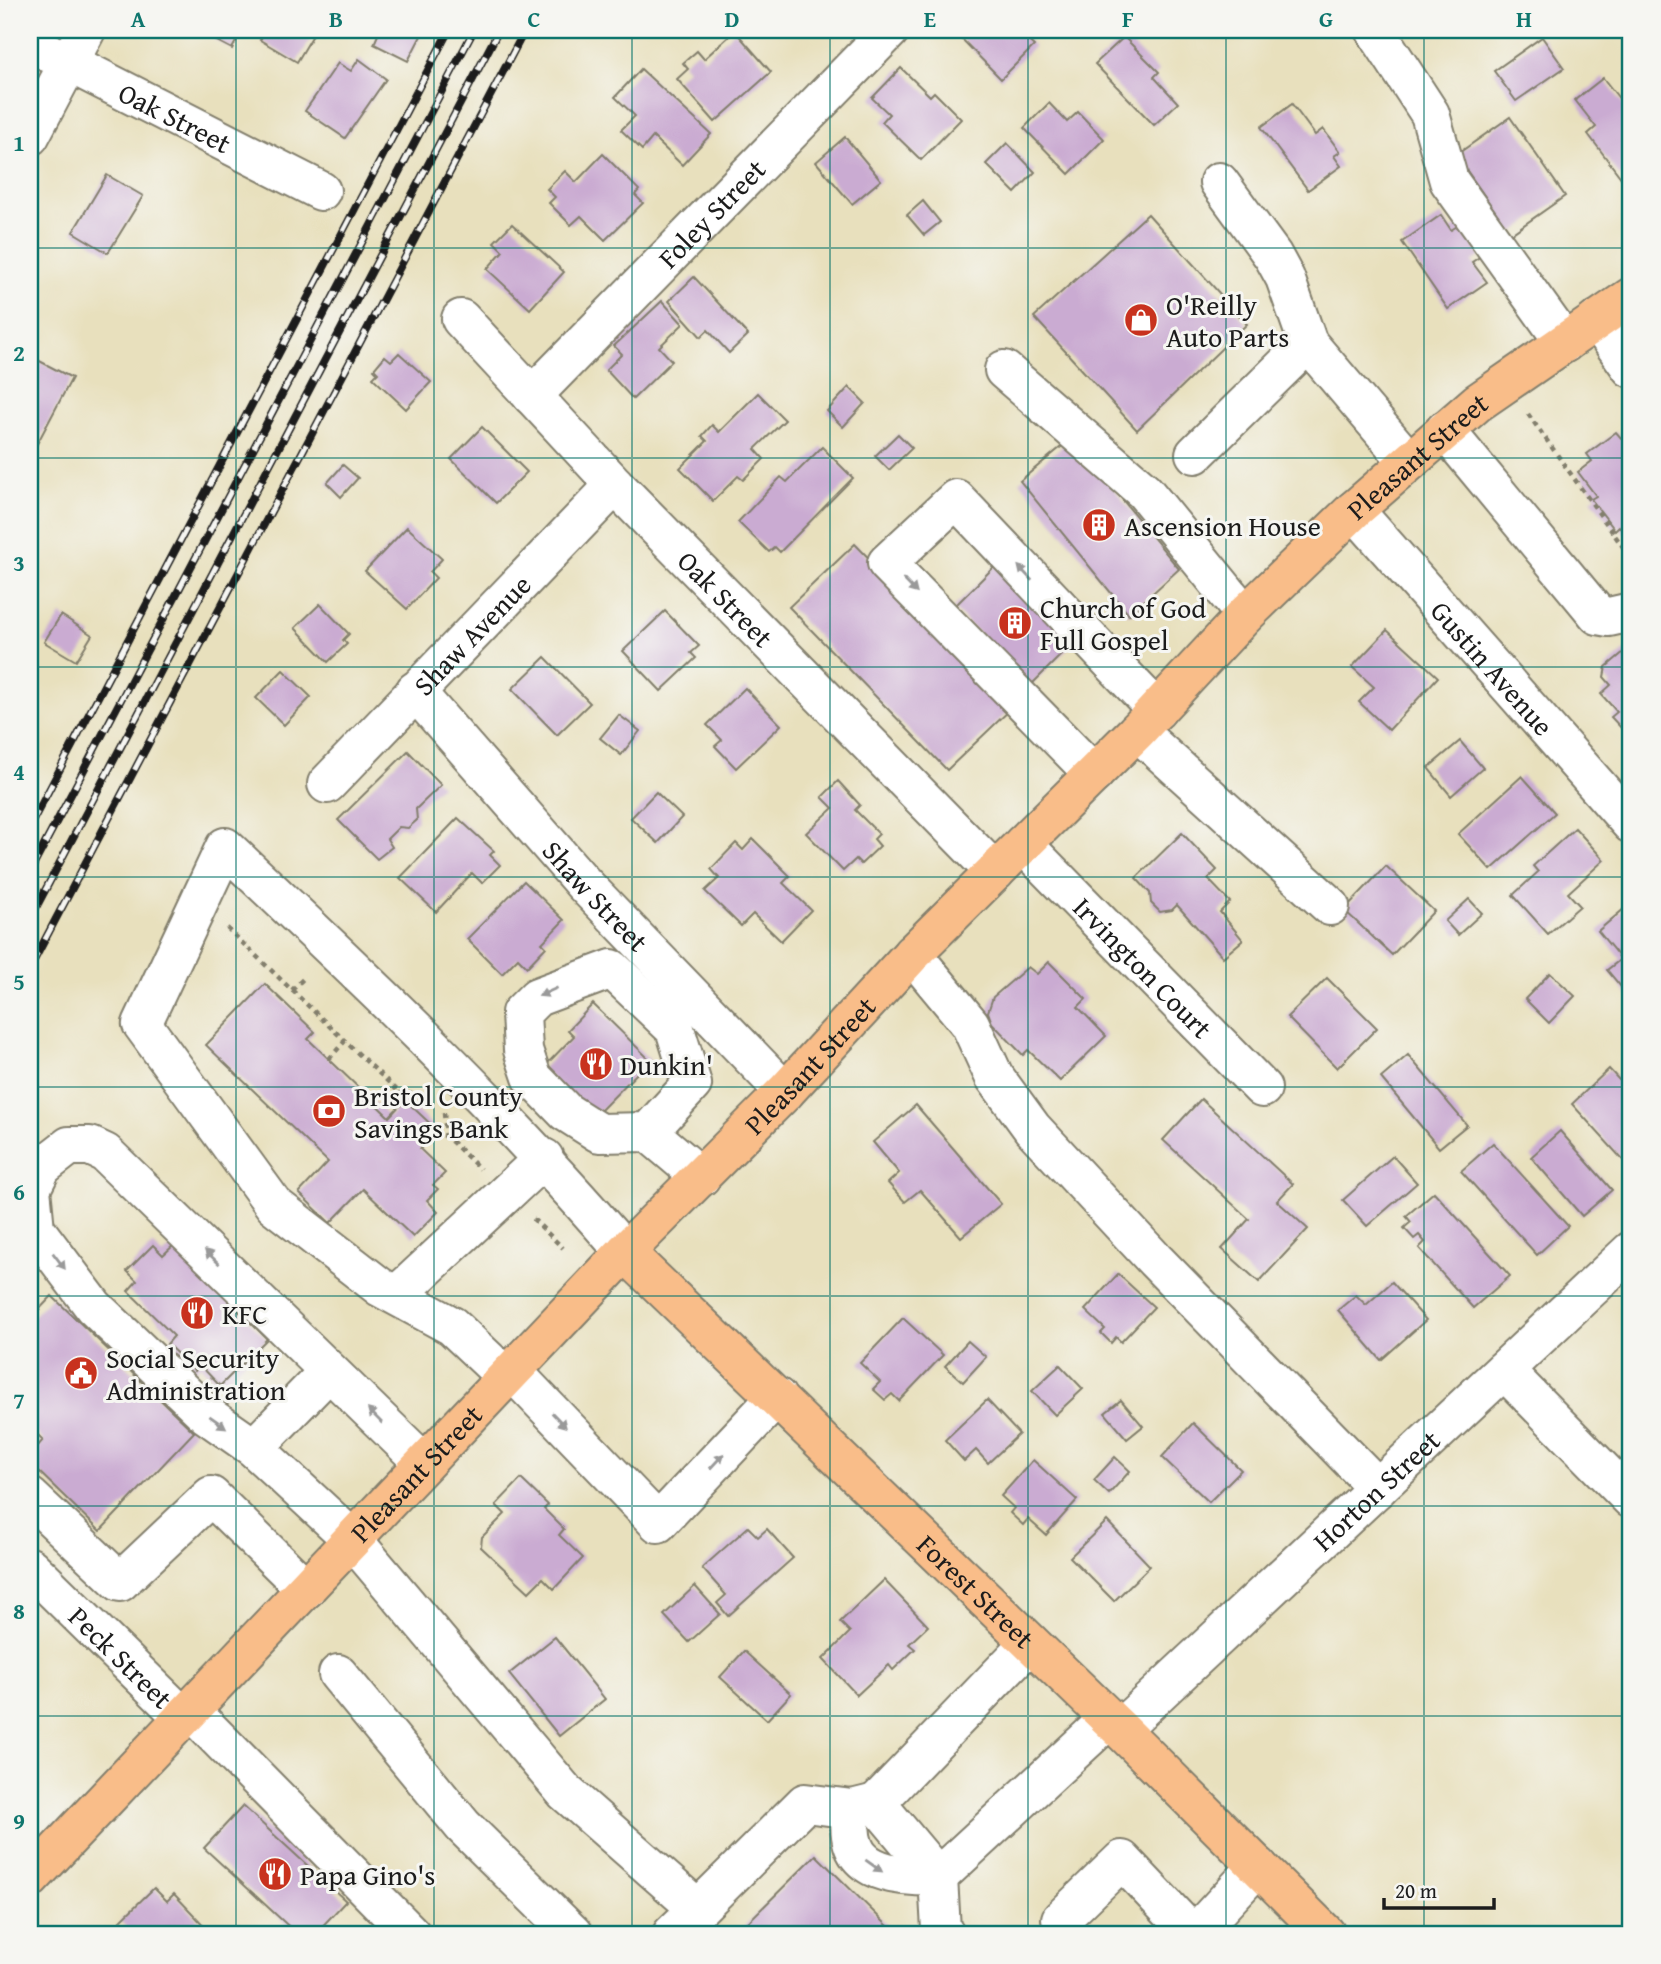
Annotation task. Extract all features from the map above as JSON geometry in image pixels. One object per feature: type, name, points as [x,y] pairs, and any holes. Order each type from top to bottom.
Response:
[{"type":"main road","name":"Pleasant Street","points":[[30,1879],[625,1252],[785,1092],[912,954],[1147,721],[1245,615],[1354,510],[1477,402],[1631,297]]},
{"type":"main road","name":"Forest Street","points":[[625,1252],[1115,1724],[1326,1934]]},
{"type":"street","points":[[30,136],[86,30]]},
{"type":"street","name":"Foley Street","points":[[532,396],[890,30]]},
{"type":"street","points":[[1376,30],[1430,114],[1448,181],[1565,343]]},
{"type":"street","name":"Oak Street","points":[[30,43],[321,191]]},
{"type":"street","points":[[1219,182],[1273,256],[1285,278],[1308,343],[1409,462]]},
{"type":"street","name":"Oak Street","points":[[461,319],[615,485],[995,872]]},
{"type":"street","points":[[1597,320],[1631,368]]},
{"type":"street","points":[[1195,454],[1308,343]]},
{"type":"street","points":[[1004,370],[1144,491],[1245,615]]},
{"type":"street","points":[[1445,430],[1598,615],[1609,617],[1631,612]]},
{"type":"street","name":"Shaw Avenue","points":[[327,784],[615,485]]},
{"type":"street","points":[[1094,774],[887,563],[956,499],[1147,721],[1330,906]]},
{"type":"street","name":"Gustin Avenue","points":[[1354,510],[1631,824]]},
{"type":"street","name":"Shaw Street","points":[[415,691],[583,883],[785,1092]]},
{"type":"street","name":"Irvington Court","points":[[1023,844],[1262,1087]]},
{"type":"street","points":[[625,1252],[544,1158],[409,1020],[225,848],[142,1024],[274,1205],[380,1287],[452,1326],[509,1374],[659,1522],[777,1397]]},
{"type":"street","points":[[912,954],[970,1024],[994,1076],[1032,1128],[1155,1260],[1378,1488]]},
{"type":"street","points":[[661,962],[623,979],[537,997],[521,1013],[523,1050],[532,1077],[566,1112],[599,1133],[648,1132],[701,1177]]},
{"type":"street","points":[[623,979],[675,1029],[692,1084],[648,1132]]},
{"type":"street","points":[[424,1463],[105,1153],[90,1146],[69,1146],[42,1167],[32,1189],[35,1229],[94,1307],[207,1415],[254,1448],[352,1539],[565,1792],[685,1922],[805,1803],[864,1806]]},
{"type":"street","points":[[397,1296],[544,1158]]},
{"type":"street","name":"Horton Street","points":[[938,1877],[1115,1724],[1378,1488],[1631,1251]]},
{"type":"street","points":[[1504,1370],[1631,1499]]},
{"type":"street","points":[[254,1448],[329,1371]]},
{"type":"street","points":[[30,1497],[120,1582],[211,1496],[306,1589]]},
{"type":"street","name":"Peck Street","points":[[30,1567],[187,1714],[411,1934]]},
{"type":"street","points":[[945,1934],[941,1930],[938,1877],[884,1874],[870,1866],[859,1855],[852,1840],[850,1825],[864,1806],[1030,1643]]},
{"type":"street","points":[[338,1674],[463,1826],[573,1934]]},
{"type":"street","points":[[1061,1919],[1122,1860],[1193,1934],[1258,1866]]},
{"type":"path","points":[[1528,414],[1631,558]]},
{"type":"path","points":[[225,926],[400,1093],[432,1095]]},
{"type":"path","points":[[329,1059],[345,1041]]},
{"type":"path","points":[[399,1106],[400,1093]]},
{"type":"path","points":[[444,1110],[446,1136]]},
{"type":"path","points":[[433,1134],[446,1136],[490,1178]]},
{"type":"path","points":[[524,1210],[563,1248]]},
{"type":"building","points":[[196,30],[242,30],[232,49]]},
{"type":"building","points":[[266,30],[316,30],[297,62],[260,40]]},
{"type":"building","points":[[380,30],[423,32],[408,61],[374,44]]},
{"type":"building","points":[[953,30],[1017,30],[1034,46],[1001,79]]},
{"type":"building","points":[[735,31],[771,72],[715,122],[677,79],[688,69],[683,63],[697,51],[704,59]]},
{"type":"building","points":[[1124,37],[1159,72],[1154,77],[1178,103],[1154,125],[1095,64]]},
{"type":"building","points":[[1542,37],[1564,68],[1516,101],[1494,71]]},
{"type":"building","points":[[359,59],[386,79],[345,138],[305,111],[338,63],[351,71]]},
{"type":"building","points":[[901,68],[930,96],[934,92],[961,119],[921,160],[882,122],[889,114],[872,98]]},
{"type":"building","points":[[641,69],[711,134],[682,165],[653,137],[642,150],[621,130],[635,116],[615,97]]},
{"type":"building","points":[[1603,78],[1629,111],[1631,109],[1631,184],[1628,187],[1588,134],[1596,127],[1575,100]]},
{"type":"building","points":[[1049,103],[1067,122],[1078,112],[1104,139],[1069,174],[1024,128]]},
{"type":"building","points":[[1292,104],[1315,135],[1323,129],[1340,152],[1334,156],[1341,166],[1308,190],[1261,127]]},
{"type":"building","points":[[1510,117],[1565,196],[1511,234],[1456,155]]},
{"type":"building","points":[[845,137],[881,180],[852,204],[816,162]]},
{"type":"building","points":[[1007,143],[1035,172],[1015,193],[986,164]]},
{"type":"building","points":[[603,154],[639,190],[635,195],[643,203],[605,240],[581,216],[571,225],[549,203],[555,197],[547,189],[565,171],[576,182]]},
{"type":"building","points":[[107,175],[143,196],[108,253],[73,232]]},
{"type":"building","points":[[923,201],[940,222],[924,235],[907,215]]},
{"type":"building","name":"O'Reilly Auto Parts","points":[[1148,214],[1247,324],[1137,430],[1034,317]]},
{"type":"building","points":[[1441,215],[1451,230],[1459,225],[1481,256],[1472,262],[1487,282],[1448,309],[1402,242]]},
{"type":"building","points":[[512,224],[564,272],[530,309],[487,269],[503,251],[494,242]]},
{"type":"building","points":[[694,277],[748,335],[729,353],[708,330],[701,337],[669,301]]},
{"type":"building","points":[[662,301],[683,324],[659,347],[672,361],[633,399],[606,370],[622,354],[614,346]]},
{"type":"building","points":[[399,353],[431,382],[406,409],[373,378],[378,373],[374,369],[385,356],[391,361]]},
{"type":"building","points":[[30,356],[72,378],[30,457]]},
{"type":"building","points":[[849,387],[865,403],[843,427],[827,411]]},
{"type":"building","points":[[758,393],[785,420],[755,449],[764,459],[743,480],[738,476],[713,501],[680,468],[707,441],[702,436],[712,425],[719,432]]},
{"type":"building","points":[[482,427],[527,472],[496,503],[451,459]]},
{"type":"building","points":[[1631,431],[1631,542],[1619,526],[1615,530],[1591,499],[1596,496],[1578,472],[1592,461],[1587,454],[1616,432],[1621,438]]},
{"type":"building","points":[[898,434],[912,448],[889,470],[875,456]]},
{"type":"building","name":"Ascension House","points":[[1072,438],[1179,569],[1129,615],[1020,481]]},
{"type":"building","points":[[822,447],[853,478],[780,552],[775,547],[769,552],[738,522],[781,477],[787,482]]},
{"type":"building","points":[[343,465],[358,478],[341,497],[327,483]]},
{"type":"building","points":[[407,527],[442,559],[430,572],[436,578],[407,609],[365,571]]},
{"type":"building","points":[[855,544],[1013,707],[947,770],[789,607]]},
{"type":"building","name":"Church of God Full Gospel","points":[[999,562],[1077,639],[1031,685],[953,608]]},
{"type":"building","points":[[320,604],[349,634],[343,640],[347,644],[328,662],[295,628]]},
{"type":"building","points":[[665,611],[699,646],[691,653],[696,658],[661,691],[623,651]]},
{"type":"building","points":[[61,615],[92,635],[76,661],[44,642]]},
{"type":"building","points":[[1387,630],[1438,677],[1389,730],[1359,702],[1374,687],[1352,667]]},
{"type":"building","points":[[1631,646],[1631,730],[1627,725],[1622,729],[1611,717],[1617,712],[1601,694],[1611,685],[1604,677],[1606,667]]},
{"type":"building","points":[[545,657],[590,703],[557,735],[512,689]]},
{"type":"building","points":[[283,670],[311,697],[284,725],[256,698]]},
{"type":"building","points":[[745,688],[781,725],[736,768],[715,746],[722,740],[707,725]]},
{"type":"building","points":[[619,715],[640,731],[621,755],[600,738]]},
{"type":"building","points":[[1460,741],[1483,768],[1451,796],[1428,768]]},
{"type":"building","points":[[408,751],[441,785],[416,809],[417,820],[408,828],[399,827],[387,839],[392,847],[377,859],[338,820]]},
{"type":"building","points":[[1522,776],[1555,813],[1491,870],[1458,834]]},
{"type":"building","points":[[838,781],[860,805],[855,810],[879,834],[874,839],[880,846],[861,864],[856,859],[843,871],[806,833],[833,808],[822,797]]},
{"type":"building","points":[[656,792],[682,817],[658,843],[631,818]]},
{"type":"building","points":[[458,818],[494,851],[490,855],[500,865],[482,883],[472,873],[436,912],[400,878]]},
{"type":"building","points":[[1575,828],[1604,860],[1568,893],[1580,906],[1548,934],[1513,895],[1538,872],[1533,866]]},
{"type":"building","points":[[1182,833],[1217,870],[1208,879],[1230,902],[1220,912],[1243,940],[1223,957],[1177,905],[1172,910],[1160,912],[1151,903],[1150,893],[1136,878]]},
{"type":"building","points":[[753,839],[790,876],[783,883],[811,910],[781,941],[753,914],[741,926],[705,891],[719,878],[711,869],[736,843],[743,850]]},
{"type":"building","points":[[1386,866],[1434,911],[1392,955],[1344,910]]},
{"type":"building","points":[[524,881],[564,920],[542,943],[546,947],[527,967],[518,958],[502,974],[467,939]]},
{"type":"building","points":[[1469,899],[1482,913],[1458,935],[1445,921]]},
{"type":"building","points":[[1631,903],[1631,999],[1607,970],[1621,959],[1598,931]]},
{"type":"building","points":[[1049,962],[1086,999],[1078,1007],[1106,1036],[1060,1081],[1028,1050],[1023,1055],[992,1023],[988,1012],[993,997],[1028,967],[1037,974]]},
{"type":"building","points":[[1550,973],[1575,996],[1549,1023],[1525,999]]},
{"type":"building","points":[[1327,978],[1377,1028],[1337,1068],[1287,1017]]},
{"type":"building","name":"Bristol County Savings Bank","points":[[265,984],[315,1032],[308,1039],[389,1117],[405,1100],[437,1130],[420,1149],[445,1173],[433,1185],[438,1189],[427,1200],[438,1212],[413,1237],[363,1189],[330,1223],[299,1193],[328,1162],[206,1045]]},
{"type":"building","name":"Dunkin'","points":[[593,1004],[650,1060],[593,1118],[542,1069],[574,1036],[568,1030]]},
{"type":"building","points":[[1408,1055],[1467,1125],[1439,1148],[1381,1078]]},
{"type":"building","points":[[1609,1069],[1631,1093],[1631,1169],[1572,1104]]},
{"type":"building","points":[[1201,1099],[1293,1184],[1277,1201],[1308,1229],[1259,1282],[1222,1249],[1249,1219],[1163,1140]]},
{"type":"building","points":[[916,1105],[1001,1204],[961,1237],[920,1190],[905,1202],[888,1183],[899,1173],[873,1142]]},
{"type":"building","points":[[1560,1131],[1612,1190],[1582,1216],[1531,1157]]},
{"type":"building","points":[[1493,1143],[1568,1226],[1537,1255],[1461,1171]]},
{"type":"building","points":[[1393,1156],[1417,1183],[1367,1226],[1343,1200]]},
{"type":"building","points":[[1434,1192],[1510,1276],[1473,1308],[1419,1248],[1425,1242],[1419,1235],[1414,1239],[1404,1228],[1411,1222],[1406,1216]]},
{"type":"building","name":"KFC","points":[[153,1245],[163,1255],[174,1245],[267,1339],[220,1386],[200,1365],[195,1371],[167,1344],[174,1336],[128,1291],[137,1281],[127,1271]]},
{"type":"building","points":[[1118,1274],[1154,1307],[1121,1342],[1116,1337],[1111,1343],[1101,1333],[1105,1329],[1085,1310]]},
{"type":"building","points":[[1392,1282],[1426,1320],[1381,1360],[1338,1310],[1356,1295],[1366,1305]]},
{"type":"building","name":"Social Security Administration","points":[[52,1296],[194,1432],[100,1531],[30,1463],[30,1455],[43,1440],[30,1427],[30,1319]]},
{"type":"building","points":[[903,1318],[943,1355],[899,1401],[892,1394],[885,1400],[873,1389],[880,1382],[860,1363]]},
{"type":"building","points":[[968,1341],[986,1357],[963,1382],[945,1366]]},
{"type":"building","points":[[1060,1365],[1083,1389],[1055,1415],[1032,1391]]},
{"type":"building","points":[[987,1400],[1019,1434],[988,1463],[976,1450],[964,1461],[945,1440]]},
{"type":"building","points":[[1121,1400],[1143,1426],[1127,1439],[1105,1413]]},
{"type":"building","points":[[1193,1423],[1241,1470],[1209,1502],[1162,1457]]},
{"type":"building","points":[[1115,1457],[1130,1471],[1109,1494],[1094,1480]]},
{"type":"building","points":[[1033,1460],[1077,1500],[1046,1535],[1028,1519],[1023,1525],[1010,1513],[1014,1508],[1001,1496]]},
{"type":"building","points":[[521,1479],[548,1505],[544,1509],[564,1529],[559,1535],[583,1558],[554,1589],[543,1578],[529,1592],[481,1547],[482,1537],[505,1514],[496,1505]]},
{"type":"building","points":[[1107,1521],[1150,1566],[1114,1601],[1070,1557]]},
{"type":"building","points":[[748,1527],[758,1537],[767,1529],[793,1558],[728,1616],[717,1603],[726,1595],[702,1568]]},
{"type":"building","points":[[884,1580],[928,1626],[909,1644],[915,1649],[893,1670],[889,1665],[857,1695],[823,1659],[850,1632],[840,1622]]},
{"type":"building","points":[[695,1586],[720,1614],[689,1642],[664,1615]]},
{"type":"building","points":[[555,1637],[605,1699],[559,1736],[509,1674]]},
{"type":"building","points":[[744,1651],[791,1694],[767,1720],[720,1677]]},
{"type":"building","name":"Papa Gino's","points":[[243,1806],[346,1901],[315,1934],[297,1934],[204,1848]]},
{"type":"building","points":[[816,1855],[896,1934],[736,1934]]},
{"type":"building","points":[[154,1888],[167,1901],[174,1894],[212,1934],[133,1934],[120,1921]]},
{"type":"railway","points":[[30,826],[449,30]]},
{"type":"railway","points":[[30,872],[474,30]]},
{"type":"railway","points":[[30,919],[499,30]]},
{"type":"railway","points":[[30,968],[525,30]]},
{"type":"place","name":"O'Reilly Auto Parts","points":[[1141,320]]},
{"type":"place","name":"Ascension House","points":[[1099,525]]},
{"type":"place","name":"Church of God Full Gospel","points":[[1015,623]]},
{"type":"place","name":"Dunkin'","points":[[596,1064]]},
{"type":"place","name":"Bristol County Savings Bank","points":[[329,1111]]},
{"type":"place","name":"KFC","points":[[197,1313]]},
{"type":"place","name":"Social Security Administration","points":[[81,1373]]},
{"type":"place","name":"Papa Gino's","points":[[275,1874]]}]
